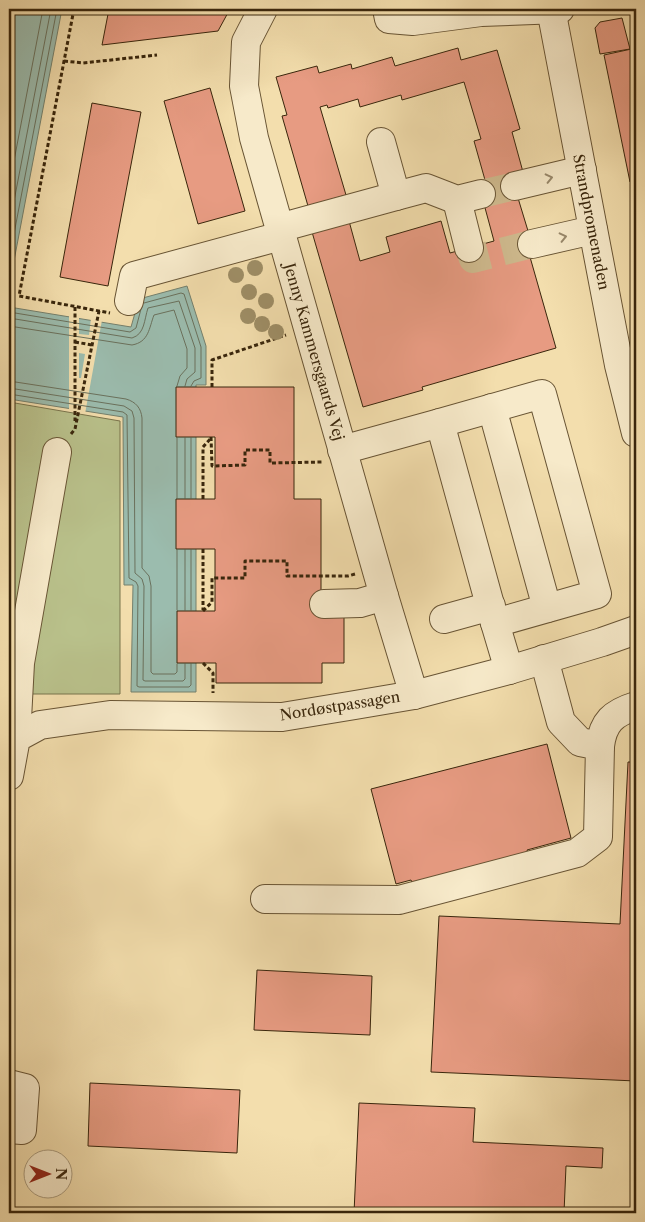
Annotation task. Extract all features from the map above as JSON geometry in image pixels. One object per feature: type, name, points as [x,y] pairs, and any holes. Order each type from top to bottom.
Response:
[{"type":"street","name":"Jenny Kammersgaards Vej","points":[[263,9],[246,42],[244,86],[254,138],[308,328],[331,456],[384,596],[414,695]]},
{"type":"street","points":[[387,9],[389,19],[413,21],[480,11],[554,9]]},
{"type":"street","name":"Strandpromenaden","points":[[554,9],[593,230],[630,386],[636,433]]},
{"type":"street","points":[[381,142],[396,196]]},
{"type":"street","points":[[515,186],[582,170]]},
{"type":"street","points":[[129,301],[134,276],[426,188],[469,197],[469,248]]},
{"type":"street","points":[[532,244],[593,230]]},
{"type":"street","points":[[331,456],[542,394],[598,594],[547,608],[444,619]]},
{"type":"street","points":[[492,408],[547,608]]},
{"type":"street","points":[[440,423],[509,670]]},
{"type":"street","points":[[9,776],[15,660],[56,452]]},
{"type":"street","points":[[324,604],[360,603],[384,596]]},
{"type":"street","name":"Nordøstpassagen","points":[[12,738],[40,725],[110,716],[282,717],[414,695],[509,670],[636,630]]},
{"type":"street","points":[[544,659],[561,722],[580,742],[600,746]]},
{"type":"street","points":[[265,899],[399,900],[577,853],[598,837],[600,746],[605,724],[612,718],[636,706]]},
{"type":"street","points":[[9,1084],[26,1088],[22,1130],[9,1129]]},
{"type":"path","points":[[74,9],[19,296],[127,316],[129,301]]},
{"type":"path","points":[[64,61],[82,63],[157,55]]},
{"type":"path","points":[[75,307],[75,430],[99,311]]},
{"type":"path","points":[[212,387],[212,360],[308,328]]},
{"type":"path","points":[[75,342],[92,345]]},
{"type":"path","points":[[204,499],[204,447],[211,437],[212,466],[245,465],[245,450],[270,450],[270,462],[331,456]]},
{"type":"path","points":[[203,549],[203,611],[212,602],[212,578],[245,578],[245,561],[287,561],[287,576],[348,576]]},
{"type":"path","points":[[203,663],[213,673],[213,687]]},
{"type":"green space","points":[[9,402],[120,421],[120,694],[32,694],[32,651],[9,648]]},
{"type":"water","points":[[9,9],[62,9],[9,287]]},
{"type":"water","points":[[187,286],[206,346],[206,385],[196,385],[196,692],[131,692],[133,585],[124,585],[123,417],[9,399],[9,307],[131,327],[139,299]]},
{"type":"pier","points":[[69,314],[79,316],[79,334],[89,335],[91,318],[102,320],[85,414],[69,411]],"holes":[[[79,353],[85,354],[81,378],[79,378]]]},
{"type":"building","points":[[109,9],[230,9],[218,31],[102,45]]},
{"type":"building","points":[[622,18],[630,49],[600,54],[595,28],[600,22]]},
{"type":"building","points":[[458,48],[461,60],[497,50],[520,129],[512,132],[523,172],[511,175],[532,244],[530,257],[556,348],[422,387],[423,390],[363,407],[312,232],[349,221],[360,261],[390,252],[386,237],[441,221],[450,253],[494,241],[478,182],[485,180],[474,141],[481,139],[464,82],[402,100],[401,95],[360,107],[358,99],[328,108],[327,105],[320,107],[346,195],[308,206],[282,116],[287,115],[276,77],[317,66],[319,73],[351,64],[352,69],[392,57],[395,66]]},
{"type":"building","points":[[636,48],[636,181],[630,182],[604,55]]},
{"type":"building","points":[[210,88],[245,211],[198,224],[164,101]]},
{"type":"building","points":[[92,103],[141,112],[108,286],[60,277]]},
{"type":"building","points":[[176,387],[294,387],[294,499],[321,499],[321,611],[344,611],[344,663],[322,663],[322,683],[216,683],[216,663],[177,663],[177,611],[215,611],[215,549],[176,549],[176,499],[215,499],[215,437],[176,437]]},
{"type":"building","points":[[547,744],[571,838],[527,850],[529,855],[413,885],[411,880],[396,884],[371,789]]},
{"type":"building","points":[[628,762],[636,762],[636,1081],[431,1072],[439,916],[620,924]]},
{"type":"building","points":[[257,970],[372,976],[370,1035],[254,1030]]},
{"type":"building","points":[[90,1083],[240,1090],[237,1153],[88,1146]]},
{"type":"building","points":[[359,1103],[475,1108],[473,1142],[603,1148],[602,1168],[566,1166],[564,1213],[354,1213]]},
{"type":"tunnel","points":[[481,194],[515,186]]},
{"type":"tunnel","points":[[469,248],[473,259],[532,244]]}]
